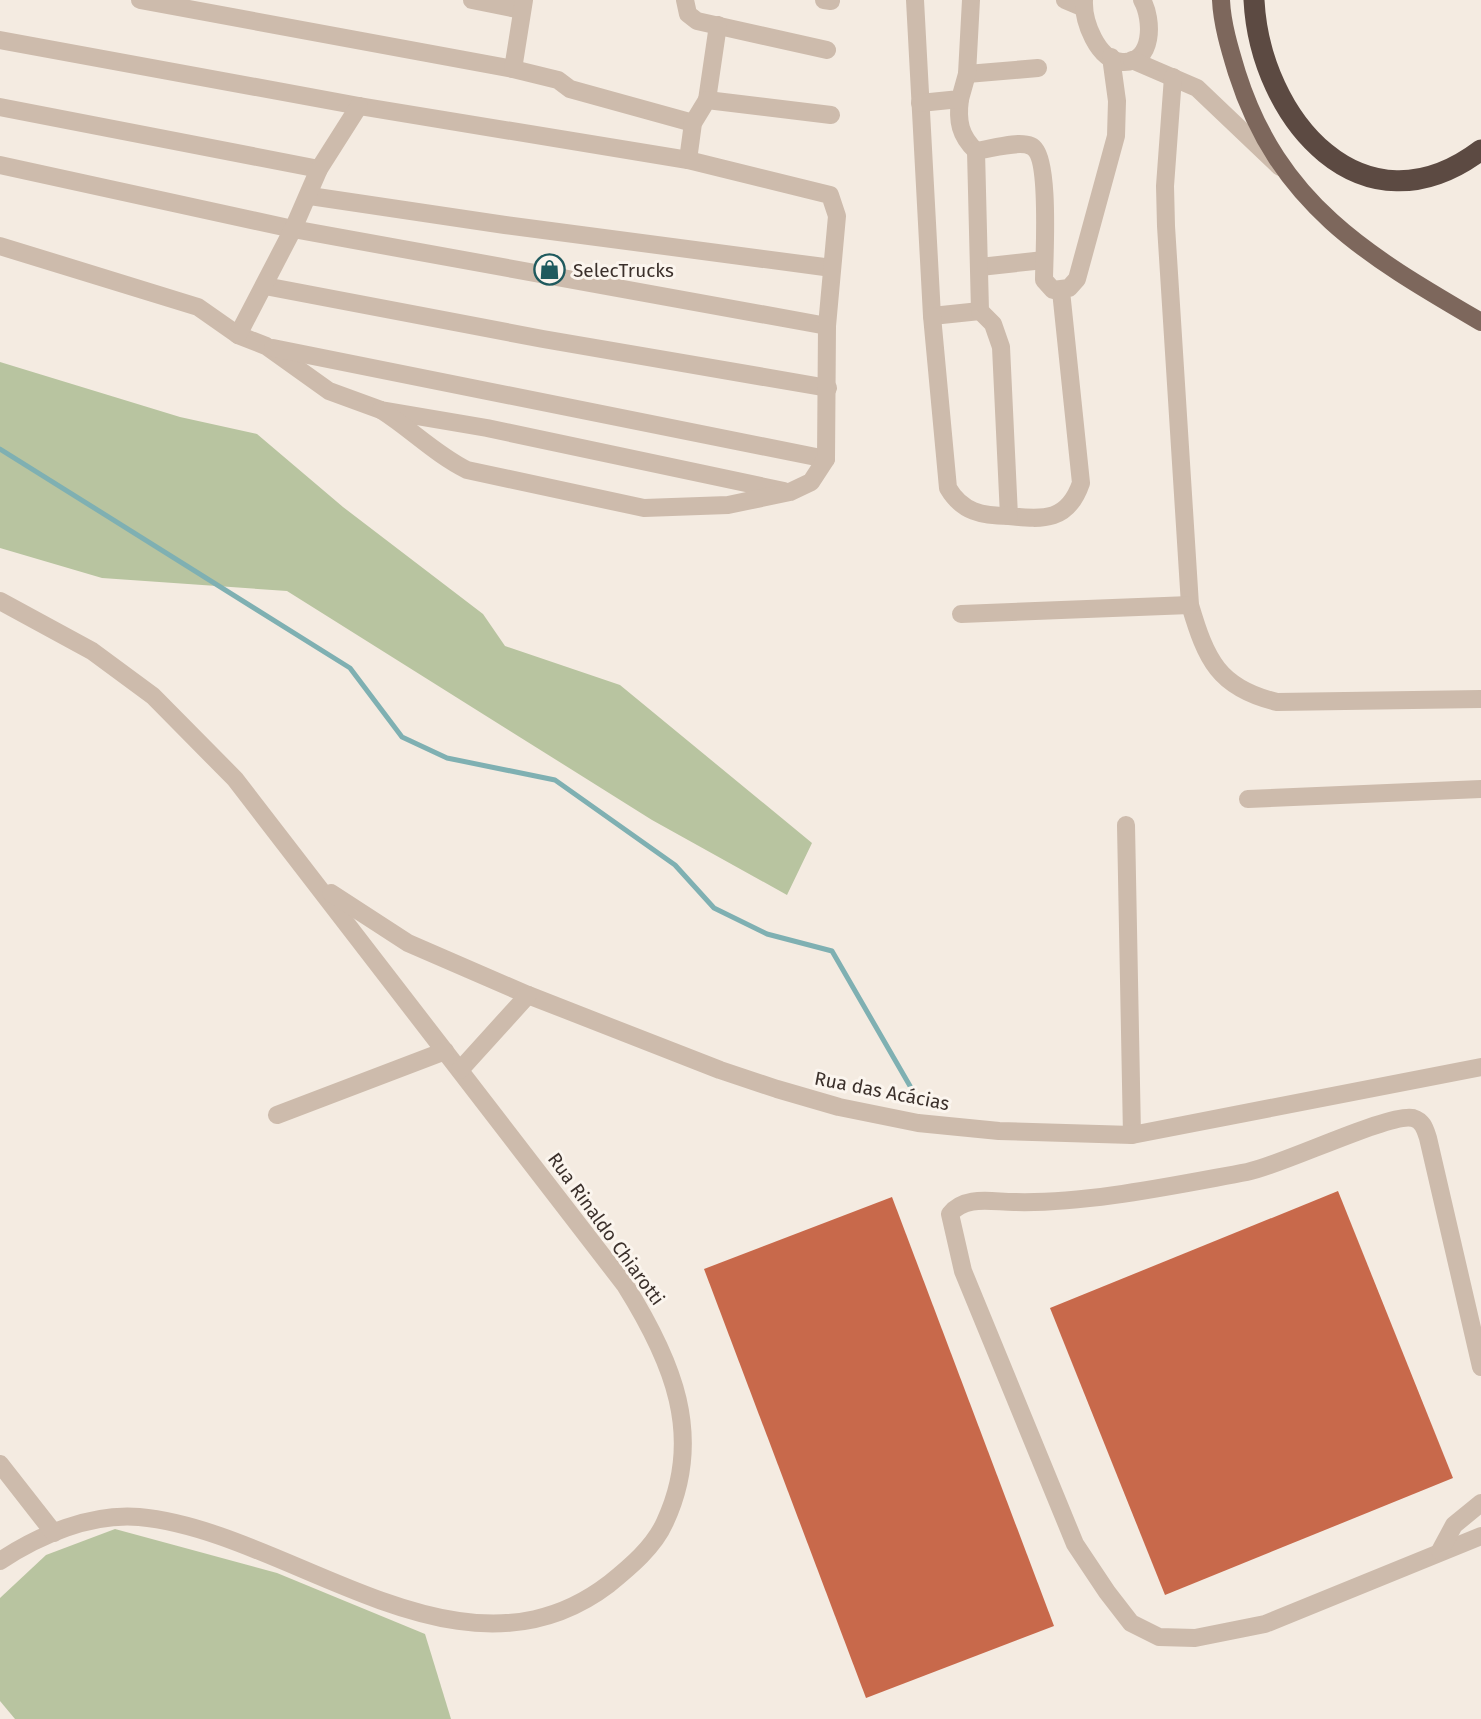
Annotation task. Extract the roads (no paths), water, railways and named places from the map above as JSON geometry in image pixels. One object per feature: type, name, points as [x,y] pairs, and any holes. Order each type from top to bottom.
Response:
[{"type":"highway","points":[[1254,0],[1267,65],[1289,115],[1312,143],[1330,158],[1354,171],[1412,180],[1463,163],[1481,149]]},
{"type":"main road","points":[[1221,0],[1230,49],[1244,93],[1284,172],[1358,246],[1396,272],[1481,322]]},
{"type":"street","points":[[140,0],[513,69],[558,80],[570,89],[693,123]]},
{"type":"street","points":[[472,0],[523,5],[513,69]]},
{"type":"street","points":[[685,0],[688,14],[697,21],[827,50]]},
{"type":"street","points":[[915,0],[932,316],[948,488],[956,502],[969,510],[980,514],[1029,518],[1064,512],[1075,500],[1081,483],[1061,291]]},
{"type":"street","points":[[971,0],[967,74],[960,99],[959,125],[963,136],[976,150],[979,311],[993,324],[1001,347],[1009,516]]},
{"type":"street","points":[[1065,0],[1084,4],[1092,35],[1111,57],[1122,62],[1132,60],[1197,88],[1284,172]]},
{"type":"street","points":[[1132,60],[1149,41],[1151,27],[1142,0]]},
{"type":"street","points":[[688,160],[693,123],[707,100],[718,25]]},
{"type":"street","points":[[0,40],[359,106],[688,160],[830,195],[837,216],[827,326],[826,459],[811,482],[790,492],[728,505],[644,508],[544,489],[467,470],[446,460],[412,430],[381,410]]},
{"type":"street","points":[[976,150],[1025,144],[1033,146],[1038,152],[1042,165],[1044,280],[1053,290],[1069,288],[1077,279],[1116,136],[1117,101],[1111,57]]},
{"type":"street","points":[[967,74],[1038,68]]},
{"type":"street","points":[[1173,77],[1166,226],[1190,605],[1207,656],[1221,675],[1256,697],[1276,702],[1481,699]]},
{"type":"street","points":[[920,103],[960,99]]},
{"type":"street","points":[[707,100],[831,115]]},
{"type":"street","points":[[238,335],[310,196],[319,169],[359,106]]},
{"type":"street","points":[[0,107],[319,169]]},
{"type":"street","points":[[0,165],[293,229],[827,326]]},
{"type":"street","points":[[310,196],[832,268]]},
{"type":"street","points":[[0,246],[198,307],[238,335],[266,346],[826,459]]},
{"type":"street","points":[[980,267],[1044,260]]},
{"type":"street","points":[[265,286],[543,339],[828,388]]},
{"type":"street","points":[[932,316],[979,311]]},
{"type":"street","points":[[266,346],[329,391],[381,410],[487,428],[790,492]]},
{"type":"street","name":"Rua Rinaldo Chiarotti","points":[[0,601],[92,651],[153,696],[235,779],[625,1285],[653,1330],[682,1415],[684,1459],[677,1497],[661,1531],[629,1568],[589,1599],[538,1619],[480,1623],[426,1615],[384,1602],[241,1544],[186,1525],[138,1517],[101,1519],[54,1533],[0,1561]]},
{"type":"street","points":[[961,614],[1190,605]]},
{"type":"street","points":[[1248,799],[1481,789]]},
{"type":"street","points":[[1126,825],[1132,1135]]},
{"type":"street","name":"Rua das Acácias","points":[[316,882],[408,943],[528,995],[720,1070],[839,1107],[918,1123],[999,1131],[1132,1135],[1481,1067]]},
{"type":"street","points":[[460,1070],[528,995]]},
{"type":"street","points":[[277,1115],[445,1051]]},
{"type":"street","points":[[1481,1367],[1428,1138],[1423,1125],[1416,1119],[1407,1117],[1380,1124],[1258,1170],[1145,1191],[1023,1202],[970,1201],[957,1205],[950,1214],[963,1271],[1075,1544],[1131,1623],[1159,1637],[1195,1638],[1235,1632],[1265,1624],[1481,1536]]},
{"type":"street","points":[[0,1464],[54,1533]]},
{"type":"street","points":[[1440,1551],[1454,1525],[1481,1503]]},
{"type":"waterway","points":[[0,449],[350,668],[402,737],[447,758],[555,780],[675,865],[714,908],[767,934],[832,951],[921,1105]]},
{"type":"place","name":"SelecTrucks","points":[[550,270]]}]
